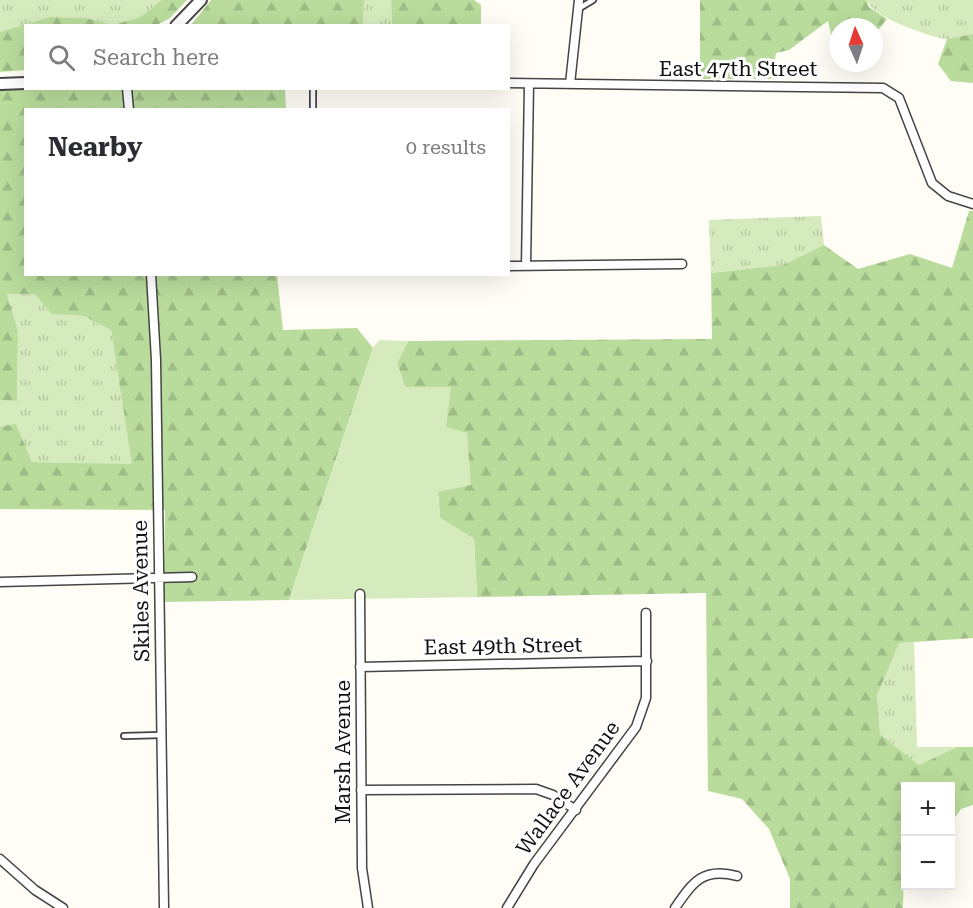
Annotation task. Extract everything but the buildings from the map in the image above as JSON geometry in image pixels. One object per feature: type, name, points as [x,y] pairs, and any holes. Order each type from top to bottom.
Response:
[{"type":"street","points":[[178,24],[201,0]]},
{"type":"street","points":[[570,84],[578,5]]},
{"type":"street","points":[[0,84],[24,83]]},
{"type":"street","name":"East 47th Street","points":[[510,83],[883,88],[899,98],[932,183],[948,196],[973,204]]},
{"type":"street","points":[[526,266],[529,84]]},
{"type":"street","points":[[127,90],[129,108]]},
{"type":"street","points":[[510,266],[682,264]]},
{"type":"street","name":"Skiles Avenue","points":[[151,276],[156,360],[164,908]]},
{"type":"street","points":[[0,582],[192,577]]},
{"type":"street","name":"Marsh Avenue","points":[[360,594],[362,868],[368,908]]},
{"type":"street","name":"Wallace Avenue","points":[[507,908],[534,864],[636,727],[646,698],[646,613]]},
{"type":"street","name":"East 49th Street","points":[[360,667],[647,661]]},
{"type":"street","points":[[361,790],[536,789],[554,795],[576,810]]},
{"type":"street","points":[[0,859],[35,890],[63,908]]},
{"type":"street","points":[[675,908],[694,881],[719,871],[737,876]]},
{"type":"lane","points":[[578,5],[593,0]]},
{"type":"lane","points":[[313,108],[314,90]]},
{"type":"lane","points":[[124,736],[161,735]]},
{"type":"green space","points":[[0,0],[162,0],[140,17],[116,24],[86,18],[50,17],[0,32]]},
{"type":"green space","points":[[162,0],[187,0],[170,18],[159,24],[116,24],[140,17]]},
{"type":"green space","points":[[211,0],[364,0],[363,24],[192,24]]},
{"type":"green space","points":[[364,0],[391,0],[392,24],[363,24]]},
{"type":"green space","points":[[391,0],[474,0],[481,5],[481,24],[392,24]]},
{"type":"green space","points":[[700,0],[866,0],[869,7],[887,19],[883,24],[883,18],[829,18],[829,25],[828,21],[789,50],[776,53],[771,79],[700,79]]},
{"type":"green space","points":[[866,0],[973,0],[973,34],[948,39],[925,34],[879,13]]},
{"type":"green space","points":[[50,17],[86,18],[109,24],[27,24]]},
{"type":"green space","points":[[24,25],[24,70],[0,72],[0,32]]},
{"type":"green space","points":[[973,34],[973,83],[951,81],[938,64],[947,39]]},
{"type":"green space","points":[[0,89],[285,90],[286,108],[24,108],[24,276],[277,276],[283,330],[357,328],[373,348],[289,600],[164,602],[165,510],[0,509],[0,427],[16,424],[32,462],[132,464],[111,330],[84,316],[51,314],[35,294],[7,294],[18,331],[17,401],[0,400]]},
{"type":"green space","points":[[969,211],[973,211],[973,638],[899,643],[877,695],[880,734],[919,765],[957,747],[973,747],[973,805],[961,809],[955,817],[955,782],[901,782],[903,908],[790,908],[790,879],[769,829],[742,799],[708,791],[706,593],[477,597],[474,539],[440,518],[438,492],[446,427],[405,387],[397,363],[408,341],[712,339],[711,273],[783,265],[824,245],[858,269],[910,254],[952,268]]},
{"type":"green space","points":[[821,216],[824,245],[783,265],[711,273],[709,220]]},
{"type":"green space","points":[[7,294],[35,294],[51,314],[84,316],[111,330],[133,465],[32,462],[16,425],[0,427],[0,400],[17,401],[18,331]]},
{"type":"green space","points":[[379,340],[408,341],[397,363],[405,387],[451,387],[446,427],[467,433],[471,485],[438,492],[440,518],[474,539],[477,597],[289,600],[373,348]]},
{"type":"green space","points":[[914,642],[917,747],[957,747],[919,765],[880,734],[877,695],[898,643]]}]
